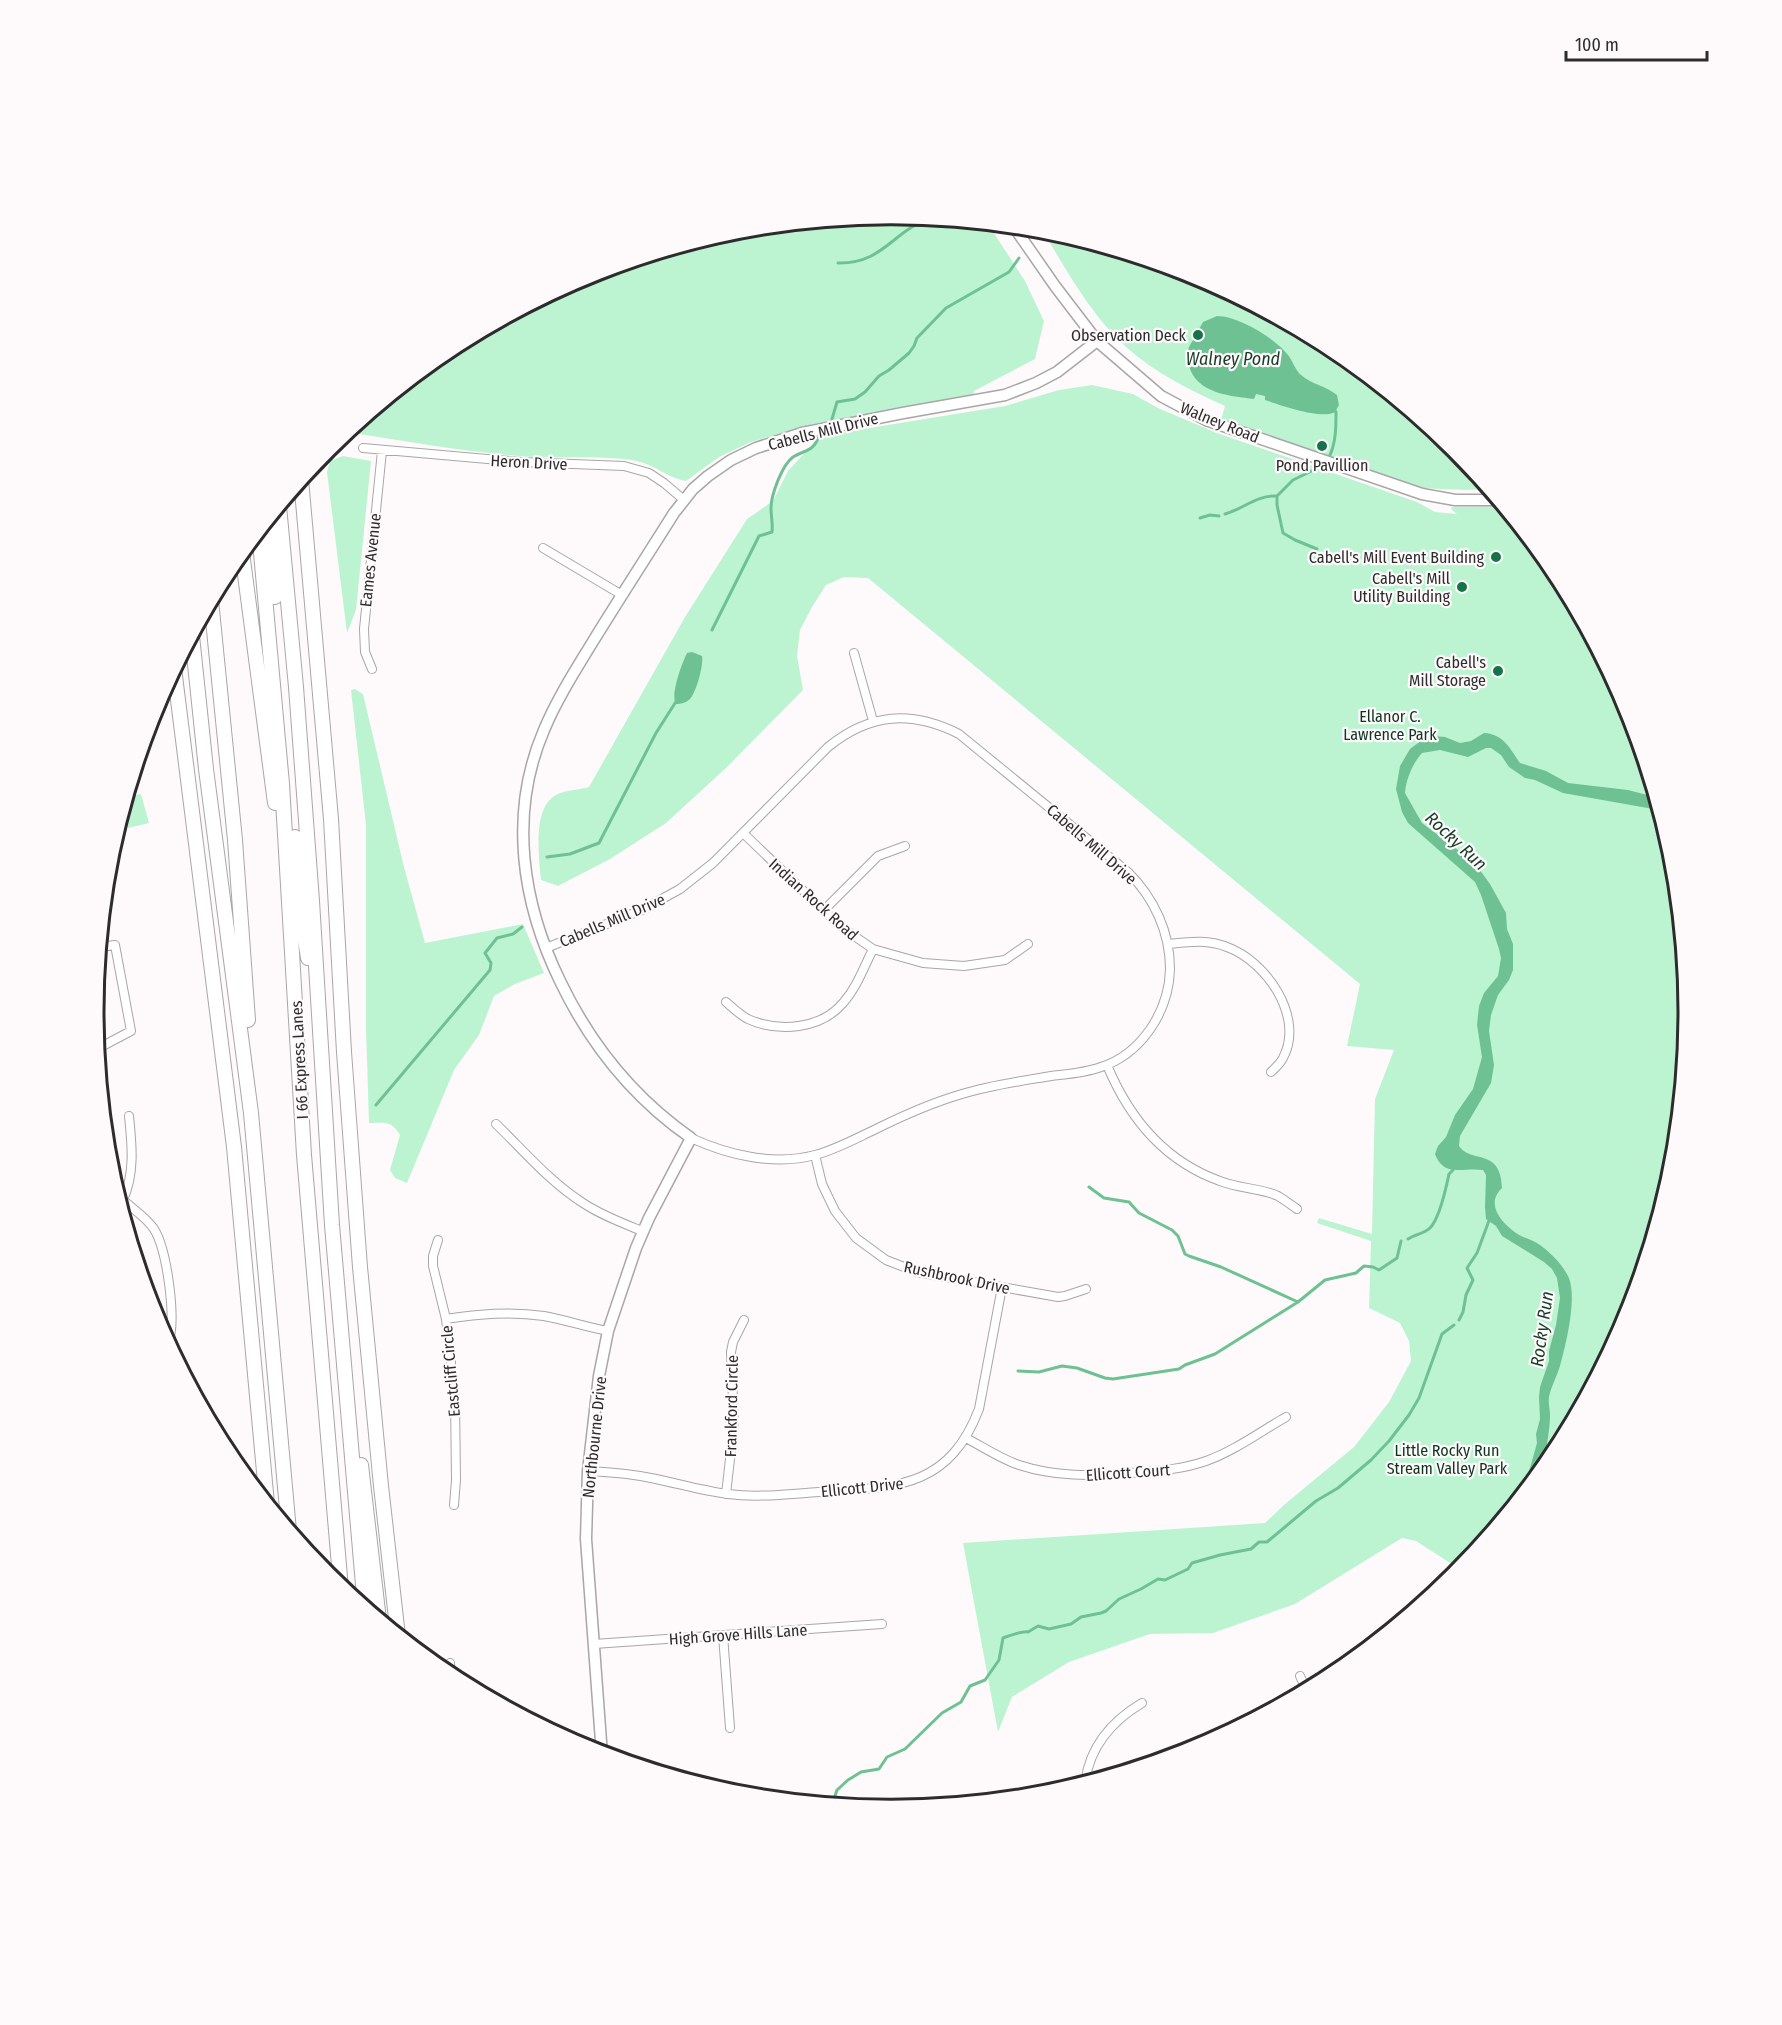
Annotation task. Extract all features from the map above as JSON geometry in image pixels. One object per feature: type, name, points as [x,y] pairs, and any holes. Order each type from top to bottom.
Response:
[{"type":"highway","points":[[302,489],[331,819],[359,1256],[397,1625]]},
{"type":"highway","points":[[280,516],[305,796],[338,1306],[364,1597]]},
{"type":"highway","points":[[269,530],[301,914],[318,1013]]},
{"type":"highway","name":"I 66 Express Lanes","points":[[260,541],[278,730],[313,1269],[340,1575]]},
{"type":"highway","points":[[244,564],[291,921]]},
{"type":"highway","points":[[212,614],[242,931],[249,1028],[250,1113]]},
{"type":"highway","points":[[193,648],[206,769],[250,1113],[288,1518]]},
{"type":"highway","points":[[176,684],[232,1128],[266,1492]]},
{"type":"highway","points":[[173,689],[182,737]]},
{"type":"highway","points":[[338,1306],[363,1478],[378,1610]]},
{"type":"street","name":"Walney Road","points":[[1020,236],[1097,341],[1161,396],[1206,420],[1422,494],[1455,500],[1490,501]]},
{"type":"street","name":"Cabells Mill Drive","points":[[546,948],[642,910],[696,877],[828,747],[848,732],[873,721],[917,719],[944,726],[959,734],[1134,878],[1152,902],[1168,944],[1170,972],[1167,990],[1157,1018],[1146,1035],[1133,1049],[1107,1065],[1088,1071],[1010,1083],[953,1097],[815,1155],[783,1158],[745,1156],[691,1137],[646,1101],[603,1052],[568,997],[546,948],[537,924],[524,868],[523,824],[528,782],[537,748],[550,716],[622,595],[693,489],[721,466],[744,453],[802,433],[1005,395],[1057,372],[1097,341]]},
{"type":"street","name":"Heron Drive","points":[[363,448],[555,465],[624,466],[649,473],[684,500]]},
{"type":"street","name":"Eames Avenue","points":[[372,669],[364,645],[364,629],[382,451]]},
{"type":"street","points":[[543,548],[622,595]]},
{"type":"street","points":[[854,653],[873,721]]},
{"type":"street","name":"Indian Rock Road","points":[[743,833],[823,911],[873,949],[922,963],[964,966],[1005,960],[1028,944]]},
{"type":"street","points":[[823,911],[878,856],[905,846]]},
{"type":"street","points":[[1168,944],[1196,941],[1217,943],[1243,954],[1264,973],[1275,988],[1288,1024],[1288,1043],[1283,1059],[1271,1072]]},
{"type":"street","points":[[105,1045],[131,1030],[114,945],[106,946]]},
{"type":"street","points":[[726,1002],[745,1018],[753,1020],[786,1027],[816,1022],[831,1014],[845,1001],[873,949]]},
{"type":"street","points":[[1107,1065],[1133,1116],[1152,1138],[1172,1155],[1195,1170],[1220,1181],[1277,1195],[1297,1209]]},
{"type":"street","points":[[125,1192],[129,1186],[132,1170],[129,1116]]},
{"type":"street","points":[[496,1124],[573,1197],[596,1211],[642,1231]]},
{"type":"street","name":"Northbourne Drive","points":[[601,1744],[586,1539],[588,1471],[599,1376],[608,1331],[642,1231],[691,1137]]},
{"type":"street","name":"Rushbrook Drive","points":[[815,1155],[822,1184],[835,1211],[856,1238],[886,1260],[917,1272],[1058,1297],[1086,1289]]},
{"type":"street","points":[[128,1205],[153,1226],[160,1239],[165,1257],[171,1307],[170,1330]]},
{"type":"street","name":"Eastcliff Circle","points":[[438,1240],[433,1256],[433,1266],[446,1319],[455,1399],[454,1505]]},
{"type":"street","name":"Ellicott Drive","points":[[588,1471],[636,1475],[749,1497],[881,1488],[915,1480],[946,1461],[966,1438],[979,1408],[1002,1287]]},
{"type":"street","points":[[446,1319],[480,1314],[518,1313],[545,1316],[608,1331]]},
{"type":"street","name":"Frankford Circle","points":[[726,1494],[734,1424],[731,1352],[733,1342],[744,1320]]},
{"type":"street","name":"Ellicott Court","points":[[966,1438],[1008,1460],[1042,1472],[1095,1476],[1164,1471],[1206,1461],[1286,1417]]},
{"type":"street","name":"High Grove Hills Lane","points":[[594,1644],[882,1624]]},
{"type":"street","points":[[723,1635],[730,1728]]},
{"type":"street","points":[[1300,1676],[1303,1683]]},
{"type":"street","points":[[1087,1775],[1100,1739],[1126,1712],[1142,1703]]},
{"type":"green space","points":[[891,225],[993,232],[1025,281],[1044,321],[1035,359],[974,391],[973,397],[813,424],[751,442],[719,457],[686,481],[632,460],[532,457],[432,446],[358,434],[412,388],[453,358],[543,306],[638,267],[737,240],[839,227]]},
{"type":"green space","points":[[1049,241],[1144,267],[1192,285],[1239,306],[1285,331],[1329,358],[1410,420],[1480,489],[1418,488],[1221,420],[1225,406],[1161,373],[1126,347],[1101,320]]},
{"type":"green space","name":"Ellanor C. Lawrence Park","points":[[1092,385],[1133,394],[1158,408],[1217,433],[1417,502],[1435,512],[1457,514],[1451,507],[1494,506],[1546,575],[1573,619],[1619,711],[1637,759],[1652,809],[1672,910],[1677,961],[1677,1064],[1672,1115],[1652,1216],[1619,1314],[1573,1406],[1546,1450],[1516,1492],[1452,1564],[1416,1541],[1402,1538],[1295,1604],[1213,1633],[1150,1634],[1069,1662],[1012,1697],[998,1732],[963,1543],[1265,1523],[1354,1447],[1389,1402],[1411,1361],[1409,1341],[1400,1323],[1369,1308],[1371,1241],[1317,1223],[1319,1218],[1372,1234],[1375,1099],[1394,1050],[1347,1046],[1360,984],[868,578],[844,577],[826,585],[800,630],[797,656],[803,690],[726,768],[666,823],[610,859],[558,886],[541,880],[539,834],[543,811],[548,801],[560,793],[589,787],[685,617],[747,519],[773,501],[788,471],[820,436],[1005,406],[1059,390]]},
{"type":"green space","points":[[343,456],[371,461],[356,610],[347,633],[327,472],[330,461]]},
{"type":"green space","points":[[355,689],[363,694],[404,867],[425,943],[523,924],[544,973],[515,984],[494,996],[479,1035],[454,1070],[407,1183],[395,1178],[390,1170],[400,1135],[397,1130],[383,1123],[369,1123],[366,1028],[366,825],[351,690]]},
{"type":"green space","points":[[141,794],[149,823],[128,828],[127,823],[134,795]]},
{"type":"water","name":"Walney Pond","points":[[1217,316],[1235,320],[1256,329],[1282,348],[1301,375],[1337,395],[1339,405],[1335,412],[1321,414],[1301,411],[1265,400],[1265,396],[1256,394],[1254,399],[1225,395],[1199,383],[1189,366],[1187,352],[1194,339],[1198,341],[1203,332],[1199,329],[1203,322]]},
{"type":"water","points":[[692,652],[702,656],[695,691],[690,699],[676,704],[674,694],[680,671],[687,653]]},
{"type":"water","points":[[1484,733],[1497,736],[1502,739],[1520,763],[1546,771],[1568,783],[1628,790],[1648,795],[1652,809],[1563,793],[1535,780],[1525,778],[1509,767],[1501,755],[1491,748],[1486,748],[1468,757],[1440,750],[1422,753],[1410,772],[1405,793],[1422,823],[1474,862],[1490,884],[1506,913],[1507,929],[1513,944],[1513,970],[1498,995],[1491,1015],[1489,1031],[1494,1065],[1491,1083],[1460,1136],[1459,1146],[1464,1151],[1491,1161],[1497,1167],[1502,1188],[1497,1194],[1495,1206],[1500,1218],[1516,1233],[1537,1243],[1552,1255],[1566,1272],[1571,1285],[1568,1333],[1549,1397],[1550,1421],[1546,1450],[1528,1476],[1537,1443],[1540,1387],[1549,1361],[1549,1351],[1556,1325],[1560,1298],[1557,1278],[1544,1262],[1502,1236],[1496,1226],[1486,1219],[1486,1175],[1483,1170],[1449,1169],[1443,1166],[1435,1154],[1438,1146],[1446,1137],[1455,1115],[1473,1089],[1482,1057],[1477,1025],[1479,1006],[1484,993],[1498,976],[1501,958],[1475,882],[1408,823],[1402,812],[1396,789],[1400,766],[1410,749],[1426,737],[1445,737],[1460,743],[1471,741]]},
{"type":"waterway","points":[[838,263],[867,258],[913,226]]},
{"type":"waterway","points":[[832,419],[837,402],[855,399],[865,392],[879,376],[909,353],[917,338],[946,308],[1009,272],[1019,258]]},
{"type":"waterway","points":[[1330,455],[1336,428],[1336,412],[1333,408]]},
{"type":"waterway","points":[[712,630],[759,536],[772,532],[771,502],[781,473],[793,457],[811,448],[818,438]]},
{"type":"waterway","points":[[1225,514],[1257,500],[1277,496],[1293,480],[1320,467]]},
{"type":"waterway","points":[[1277,496],[1283,533],[1317,549]]},
{"type":"waterway","points":[[1200,518],[1210,515],[1219,516]]},
{"type":"waterway","points":[[547,857],[570,854],[599,843],[656,733],[677,700]]},
{"type":"waterway","points":[[376,1105],[490,970],[491,963],[485,953],[497,938],[513,934],[522,927]]},
{"type":"waterway","points":[[1408,1239],[1428,1230],[1434,1223],[1449,1174],[1453,1170]]},
{"type":"waterway","points":[[1089,1187],[1104,1198],[1129,1202],[1139,1213],[1172,1230],[1178,1236],[1185,1254],[1221,1267],[1298,1302]]},
{"type":"waterway","points":[[1459,1320],[1473,1280],[1467,1268],[1477,1253],[1490,1218]]},
{"type":"waterway","points":[[1018,1371],[1039,1372],[1062,1366],[1113,1379],[1179,1369],[1215,1354],[1298,1302],[1325,1280],[1356,1273],[1364,1266],[1379,1270],[1397,1258],[1401,1241]]},
{"type":"waterway","points":[[834,1798],[837,1790],[848,1780],[861,1772],[879,1769],[887,1757],[905,1749],[942,1713],[961,1702],[970,1686],[985,1680],[999,1660],[1003,1638],[1028,1632],[1038,1626],[1049,1629],[1071,1624],[1081,1617],[1106,1611],[1119,1599],[1158,1579],[1165,1580],[1188,1569],[1192,1563],[1251,1549],[1259,1542],[1267,1542],[1316,1501],[1338,1488],[1371,1460],[1409,1415],[1419,1398],[1442,1334],[1454,1325]]},
{"type":"place","name":"Observation Deck","points":[[1198,335]]},
{"type":"place","name":"Pond Pavillion","points":[[1322,446]]},
{"type":"place","name":"Cabell's Mill Event Building","points":[[1496,557]]},
{"type":"place","name":"Cabell's Mill Utility Building","points":[[1462,587]]},
{"type":"place","name":"Cabell's Mill Storage","points":[[1498,671]]},
{"type":"water label","name":"Rocky Run","points":[[1456,841]]},
{"type":"water label","name":"Rocky Run","points":[[1542,1329]]},
{"type":"park label","name":"Little Rocky Run Stream Valley Park","points":[[1447,1459]]}]
